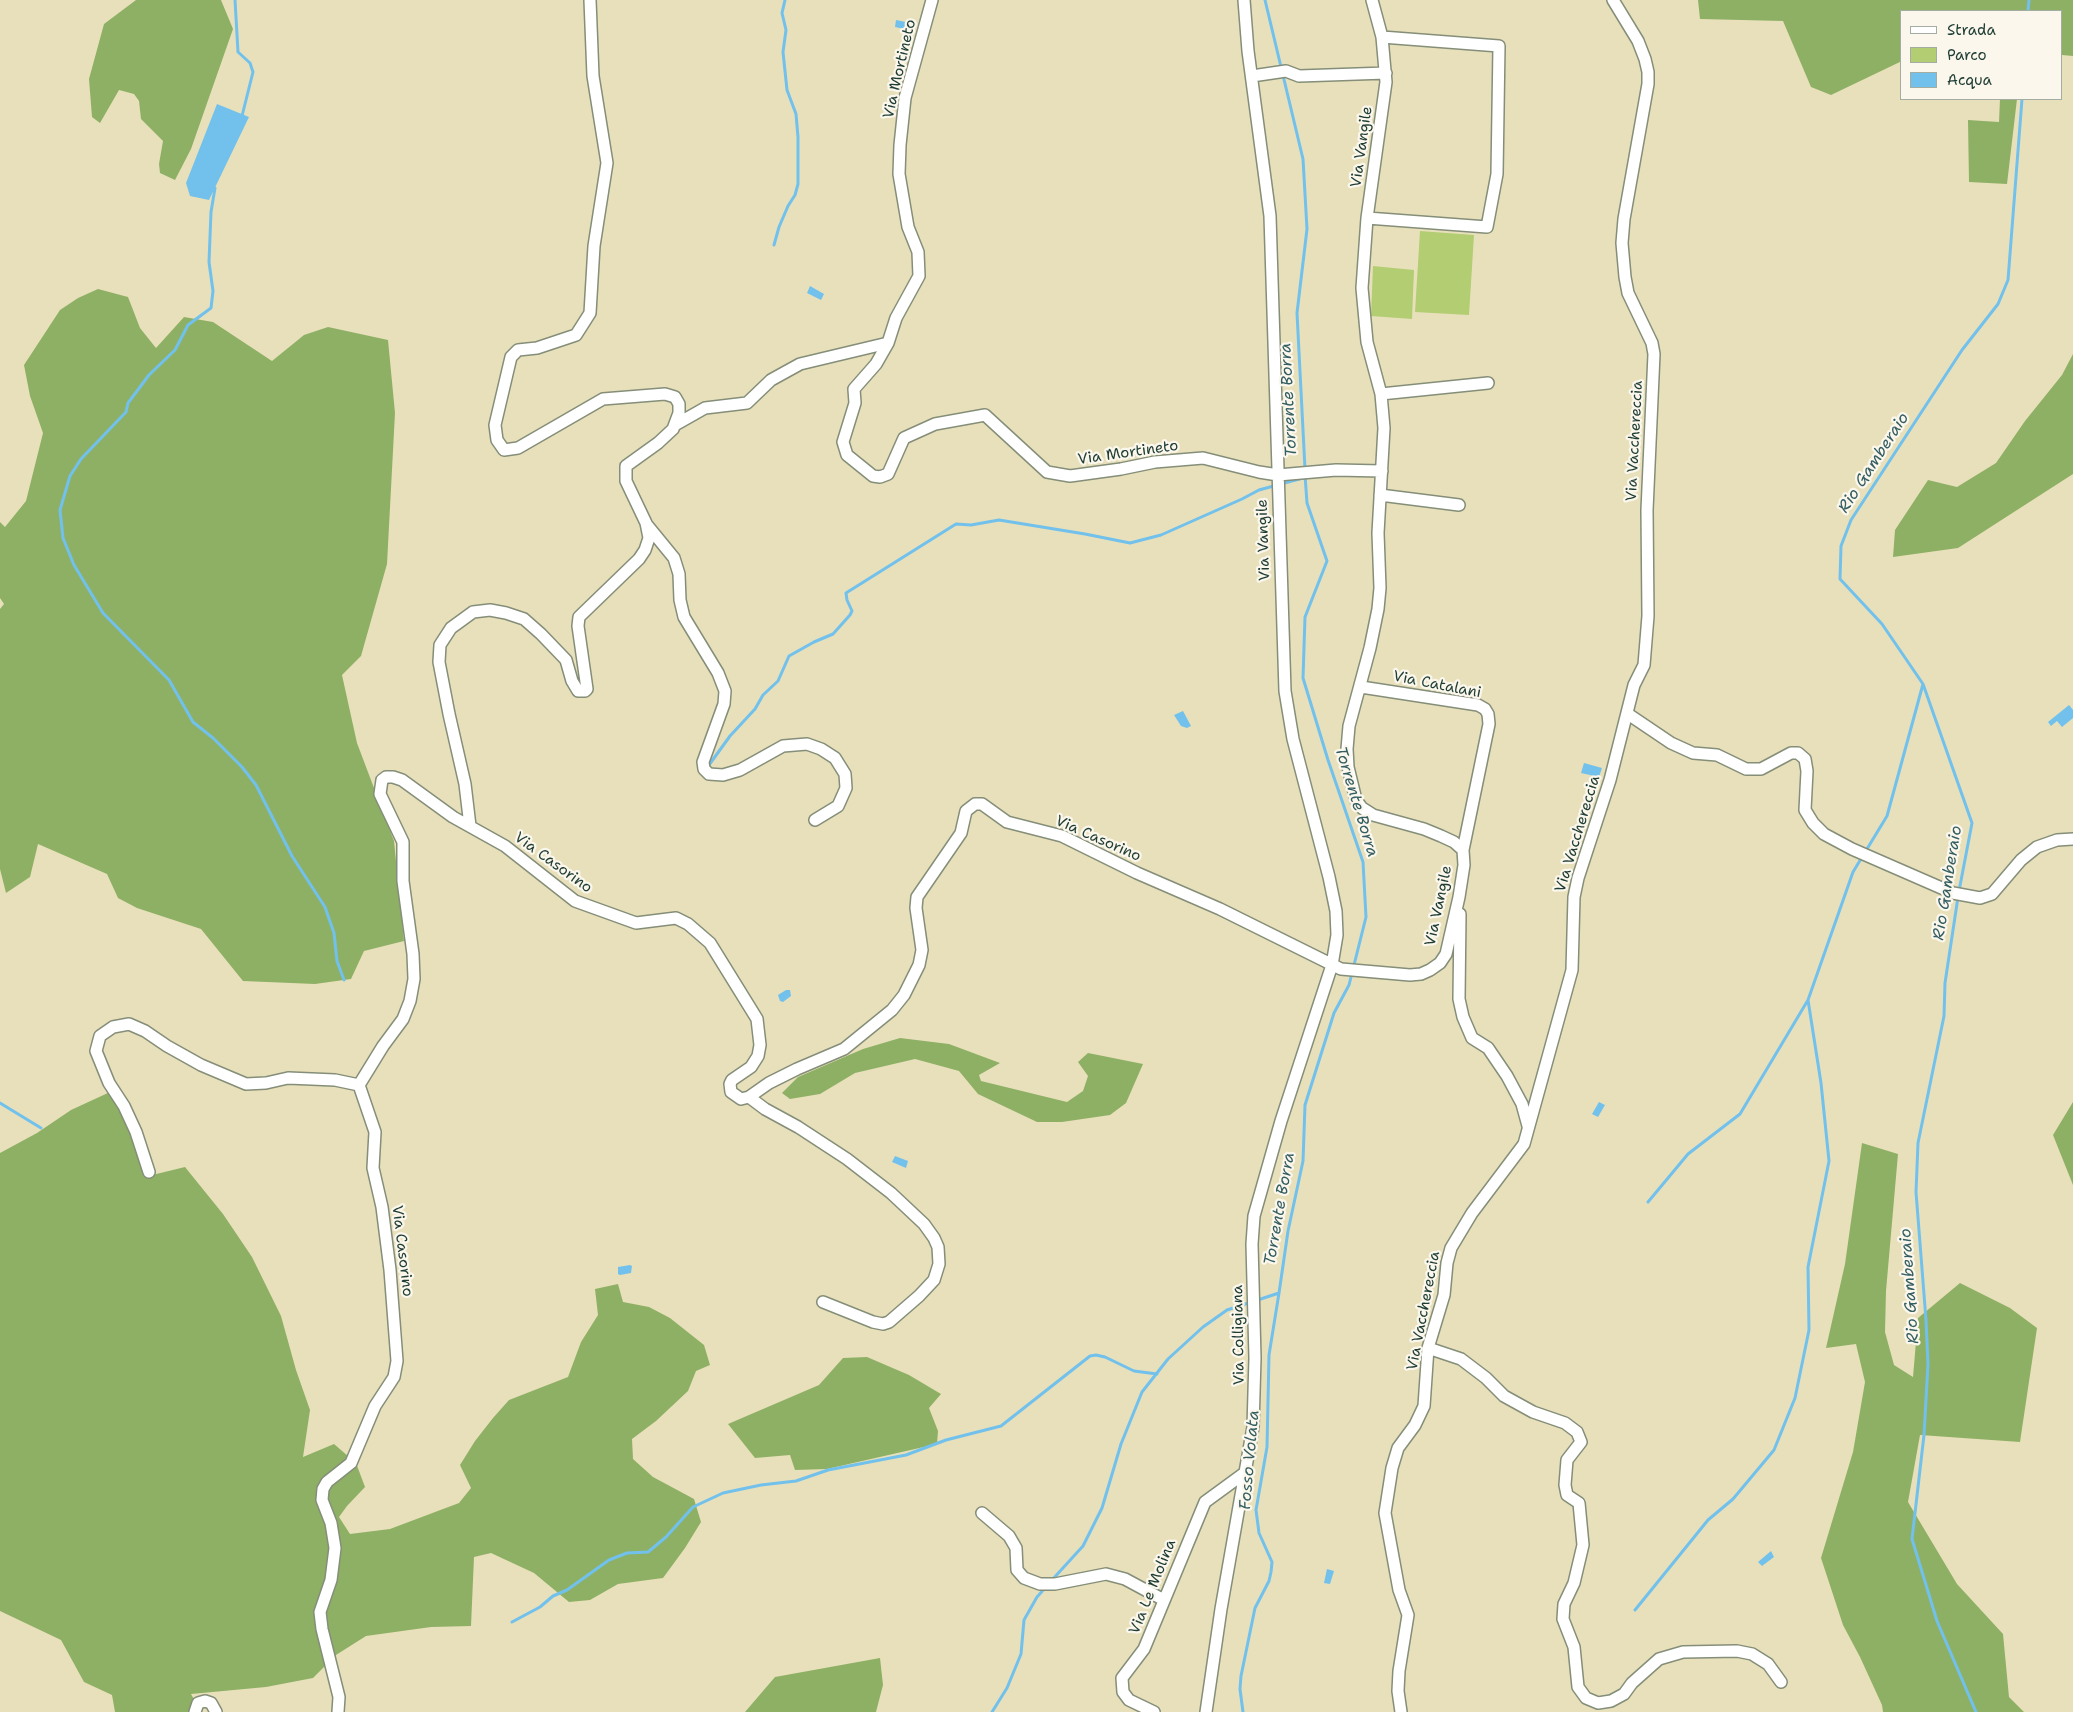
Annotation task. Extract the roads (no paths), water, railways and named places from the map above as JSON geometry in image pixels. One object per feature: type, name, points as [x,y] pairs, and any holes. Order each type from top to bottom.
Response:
[{"type":"street","points":[[590,0],[593,76],[606,163],[594,246],[590,313],[576,335],[537,348],[518,350],[511,357],[495,425],[496,440],[504,450],[518,448],[603,399],[665,394],[674,397],[679,404],[675,424]]},
{"type":"street","name":"Via Mortineto","points":[[932,0],[906,98],[900,145],[899,174],[908,227],[918,252],[920,263],[919,276],[896,318],[888,343],[876,364],[854,389],[855,403],[843,442],[847,456],[873,476],[880,477],[888,474],[904,438],[936,424],[985,415],[1047,472],[1070,476],[1155,462],[1203,458],[1278,475],[1336,470],[1382,471]]},
{"type":"street","name":"Via Vangile","points":[[1244,0],[1248,51],[1270,216],[1285,691],[1293,739],[1336,911],[1337,967],[1410,975],[1430,970],[1440,963],[1446,954],[1464,865],[1462,850],[1454,842],[1433,832],[1373,815],[1362,808],[1356,800],[1351,785],[1347,750],[1349,726],[1378,609],[1380,582],[1378,532],[1384,428],[1380,394],[1367,342],[1363,305],[1367,218],[1384,103],[1386,73],[1382,37],[1372,0]]},
{"type":"street","name":"Via Vacchereccia","points":[[1401,1712],[1398,1691],[1399,1671],[1408,1615],[1390,1548],[1386,1501],[1396,1453],[1416,1425],[1424,1406],[1428,1348],[1444,1295],[1447,1263],[1451,1248],[1472,1213],[1524,1144],[1572,970],[1574,897],[1578,878],[1610,780],[1634,685],[1644,664],[1648,616],[1647,510],[1654,354],[1652,343],[1628,293],[1622,243],[1624,219],[1648,84],[1648,72],[1646,59],[1638,41],[1613,0]]},
{"type":"street","points":[[1367,218],[1488,227],[1496,183],[1499,46],[1382,37]]},
{"type":"street","points":[[1252,76],[1281,72],[1299,76],[1386,73]]},
{"type":"street","points":[[815,820],[838,806],[846,788],[845,774],[835,758],[821,749],[807,744],[783,746],[740,770],[723,776],[709,774],[704,769],[703,762],[724,704],[725,691],[718,673],[684,618],[680,600],[679,574],[674,558],[646,523],[626,481],[626,466],[658,443],[675,424],[705,408],[747,403],[771,380],[800,364],[888,343]]},
{"type":"street","points":[[1380,394],[1488,384]]},
{"type":"street","points":[[1380,495],[1459,505]]},
{"type":"street","points":[[470,826],[465,784],[439,662],[440,645],[451,628],[473,612],[490,610],[506,613],[524,619],[541,634],[566,660],[572,681],[578,691],[585,691],[587,688],[578,626],[579,617],[639,559],[645,550],[649,538],[646,523]]},
{"type":"street","name":"Via Catalani","points":[[1360,687],[1478,705],[1485,708],[1489,724],[1462,850]]},
{"type":"street","points":[[1628,714],[1671,743],[1693,753],[1717,754],[1746,769],[1761,769],[1792,753],[1798,754],[1805,759],[1807,771],[1805,810],[1808,817],[1818,828],[1852,849],[1953,893],[1980,898],[1992,894],[2021,860],[2037,847],[2057,840],[2073,840]]},
{"type":"street","name":"Via Casorino","points":[[338,1712],[339,1697],[322,1629],[320,1612],[331,1580],[335,1548],[334,1534],[322,1500],[323,1489],[327,1482],[351,1463],[375,1406],[394,1376],[396,1361],[390,1270],[382,1207],[373,1168],[374,1132],[359,1086],[383,1046],[403,1019],[410,1001],[414,979],[413,954],[403,881],[403,842],[380,794],[382,780],[386,777],[402,780],[453,817],[505,846],[575,901],[636,923],[676,918],[688,924],[710,943],[757,1019],[760,1045],[758,1056],[754,1063],[732,1080],[730,1084],[731,1092],[741,1099],[749,1097],[769,1083],[797,1069],[844,1049],[876,1025],[898,1002],[913,980],[922,950],[916,908],[917,897],[962,833],[966,811],[975,804],[982,804],[1008,822],[1062,836],[1137,873],[1220,909],[1337,967]]},
{"type":"street","points":[[1459,897],[1459,999],[1463,1017],[1472,1038],[1488,1048],[1507,1076],[1522,1104],[1528,1127]]},
{"type":"street","name":"Via Colligiana","points":[[1206,1712],[1221,1609],[1246,1472],[1254,1407],[1252,1225],[1256,1202],[1337,967]]},
{"type":"street","points":[[149,1172],[136,1132],[124,1106],[109,1083],[96,1050],[100,1036],[113,1027],[129,1024],[145,1031],[201,1065],[246,1084],[266,1083],[288,1078],[335,1080],[359,1086]]},
{"type":"street","points":[[749,1097],[765,1109],[847,1159],[890,1193],[924,1224],[938,1246],[940,1264],[934,1280],[919,1296],[888,1322],[883,1324],[873,1322],[824,1302]]},
{"type":"street","points":[[1428,1348],[1461,1359],[1486,1378],[1504,1396],[1533,1412],[1565,1423],[1577,1432],[1581,1442],[1567,1460],[1565,1485],[1568,1495],[1579,1503],[1583,1545],[1574,1583],[1564,1604],[1563,1619],[1574,1647],[1578,1687],[1586,1698],[1598,1702],[1611,1702],[1624,1694],[1632,1683],[1659,1659],[1683,1652],[1738,1651],[1752,1654],[1768,1664],[1781,1682]]},
{"type":"street","name":"Via Le Molina","points":[[1154,1712],[1130,1700],[1123,1692],[1122,1678],[1144,1649],[1205,1502],[1246,1472]]},
{"type":"street","points":[[982,1513],[1009,1536],[1016,1548],[1017,1570],[1024,1578],[1040,1584],[1055,1584],[1106,1574],[1125,1579],[1164,1600]]},
{"type":"street","points":[[195,1712],[198,1703],[205,1701],[211,1703],[216,1712]]},
{"type":"water","points":[[896,20],[911,23],[909,30],[895,27]]},
{"type":"water","points":[[217,104],[249,117],[209,200],[190,196],[186,183]]},
{"type":"water","points":[[810,286],[824,294],[821,300],[807,293]]},
{"type":"water","points":[[2069,705],[2073,710],[2073,718],[2062,727],[2057,721],[2051,726],[2048,722]]},
{"type":"water","points":[[1183,711],[1191,726],[1187,728],[1181,726],[1174,715]]},
{"type":"water","points":[[1584,763],[1602,768],[1599,777],[1581,773]]},
{"type":"water","points":[[786,990],[790,990],[791,996],[783,1002],[780,1001],[778,995]]},
{"type":"water","points":[[1599,1102],[1605,1105],[1598,1117],[1592,1114]]},
{"type":"water","points":[[895,1156],[908,1161],[906,1168],[892,1162]]},
{"type":"water","points":[[632,1266],[631,1273],[618,1274],[618,1267]]},
{"type":"water","points":[[1771,1551],[1774,1557],[1762,1566],[1758,1562]]},
{"type":"water","points":[[1327,1569],[1334,1571],[1330,1584],[1324,1583]]},
{"type":"waterway","points":[[235,0],[238,52],[250,63],[253,72],[242,116]]},
{"type":"waterway","points":[[774,245],[779,227],[795,195],[798,184],[796,114],[787,90],[783,52],[786,30],[782,13],[785,0]]},
{"type":"waterway","name":"Torrente Borra","points":[[1265,0],[1303,159],[1307,229],[1297,313],[1305,469]]},
{"type":"waterway","name":"Rio Gamberaio","points":[[2028,10],[2029,0]]},
{"type":"waterway","name":"Rio Gamberaio","points":[[1959,891],[1972,823],[1923,684],[1882,624],[1840,579],[1841,546],[1851,520],[1962,350],[1998,304],[2008,280],[2022,100]]},
{"type":"waterway","points":[[215,188],[211,212],[209,262],[213,291],[211,308],[188,325],[175,350],[149,375],[128,403],[126,412],[81,459],[70,476],[60,510],[63,538],[74,565],[103,613],[169,680],[193,722],[213,738],[242,767],[256,785],[292,856],[325,907],[334,933],[337,961],[344,980]]},
{"type":"waterway","name":"Torrente Borra","points":[[1052,1580],[1083,1546],[1102,1508],[1121,1444],[1142,1392],[1168,1359],[1203,1327],[1227,1310],[1279,1293],[1288,1231],[1303,1161],[1305,1105],[1334,1013],[1349,985],[1366,917],[1363,862],[1328,760],[1303,678],[1305,617],[1327,561],[1307,503],[1305,475]]},
{"type":"waterway","points":[[709,765],[730,736],[755,709],[763,695],[778,681],[789,656],[833,634],[850,615],[852,611],[846,593],[956,524],[971,525],[999,520],[1130,543],[1161,535],[1259,490],[1303,478]]},
{"type":"waterway","points":[[1635,1610],[1708,1520],[1733,1499],[1774,1450],[1795,1398],[1809,1330],[1808,1267],[1829,1161],[1821,1083],[1808,1000],[1853,872],[1887,816],[1923,684]]},
{"type":"waterway","name":"Rio Gamberaio","points":[[1958,897],[1945,983],[1944,1016],[1918,1143],[1916,1192],[1928,1364],[1924,1435],[1912,1539],[1937,1621],[1976,1712]]},
{"type":"waterway","points":[[1648,1202],[1688,1154],[1740,1114],[1808,1000]]},
{"type":"waterway","points":[[0,1103],[41,1128]]},
{"type":"waterway","name":"Fosso Volata","points":[[1243,1712],[1240,1689],[1241,1676],[1255,1608],[1269,1581],[1272,1562],[1259,1533],[1256,1510],[1267,1447],[1269,1355],[1279,1293]]},
{"type":"waterway","points":[[512,1622],[540,1607],[553,1596],[567,1590],[609,1560],[627,1553],[648,1552],[666,1537],[693,1507],[723,1493],[761,1485],[796,1481],[828,1470],[906,1455],[946,1440],[1001,1426],[1090,1356],[1105,1357],[1134,1371],[1157,1374]]},
{"type":"waterway","name":"Torrente Borra","points":[[992,1712],[1007,1688],[1021,1654],[1024,1620],[1037,1597],[1046,1587]]}]
